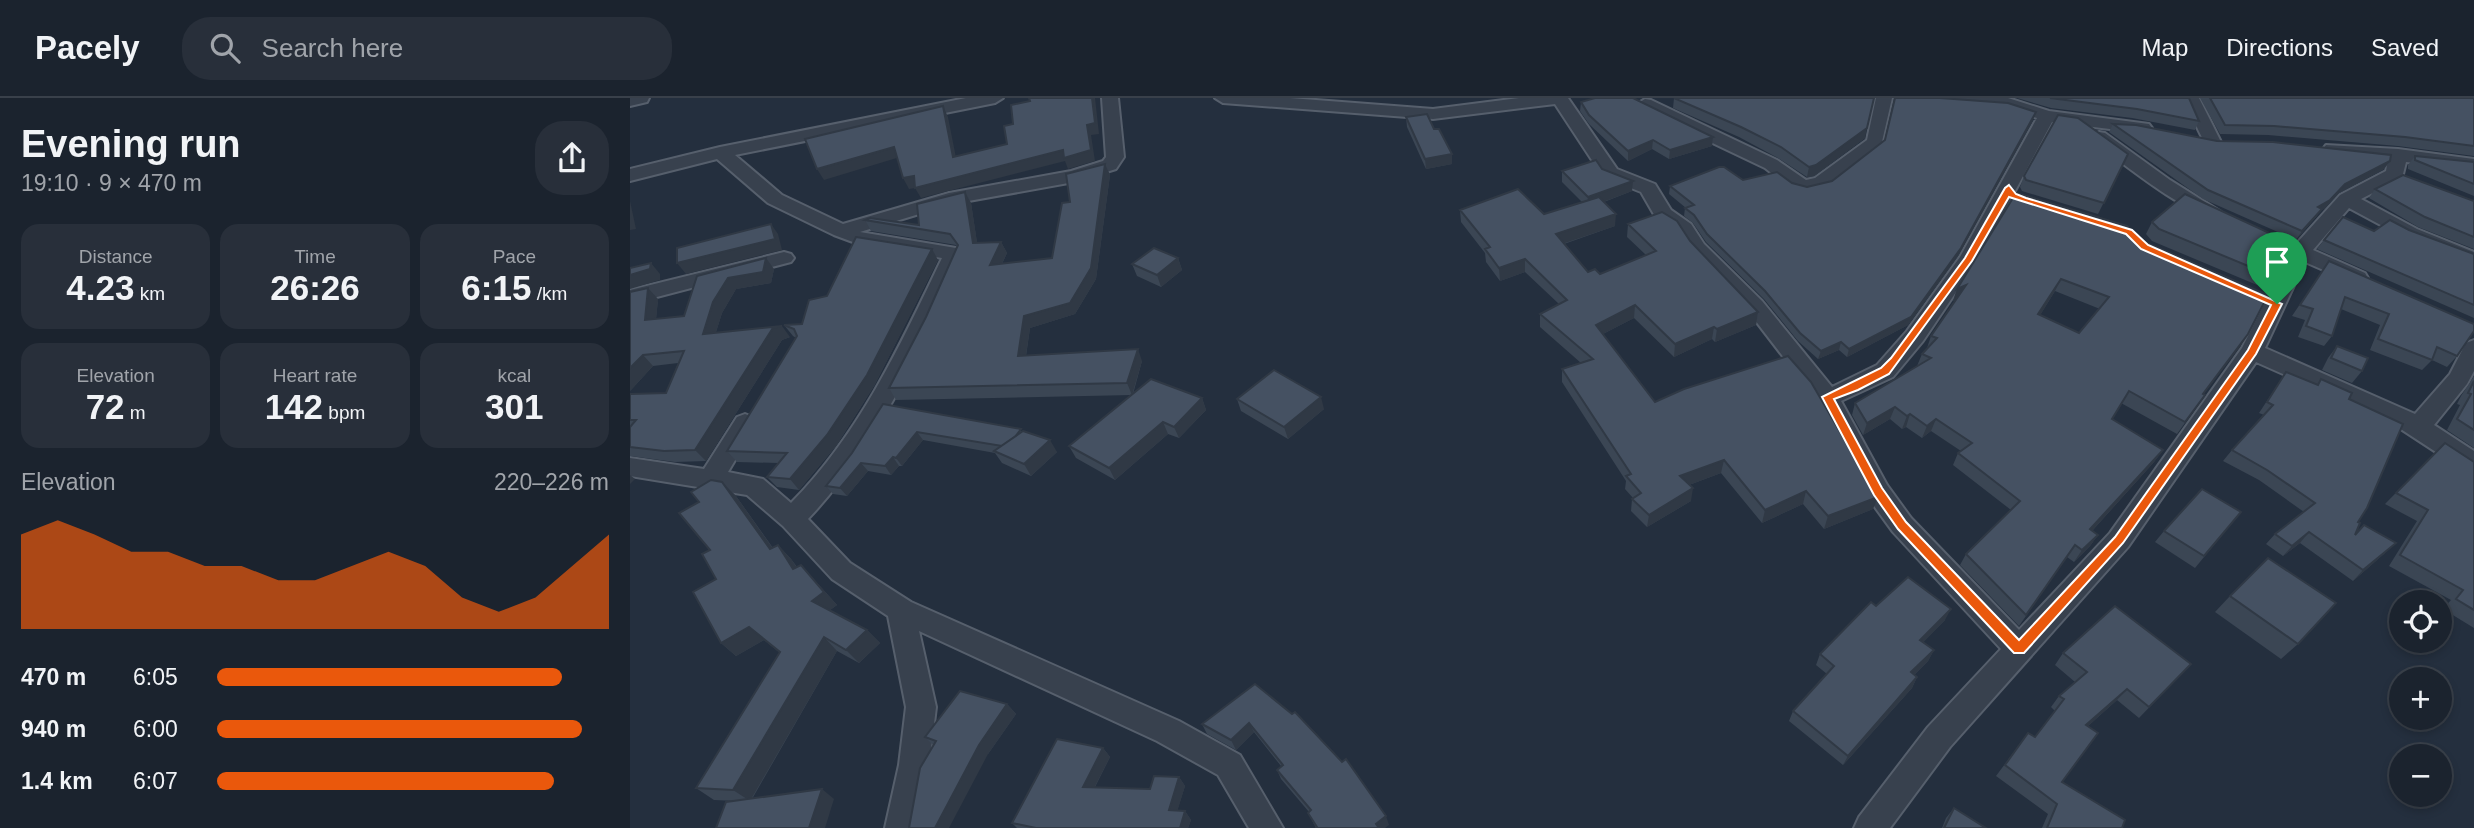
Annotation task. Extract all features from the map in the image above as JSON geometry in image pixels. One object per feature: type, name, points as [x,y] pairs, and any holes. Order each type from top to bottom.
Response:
[{"type":"street","points":[[630,101],[641,98]]},
{"type":"street","points":[[630,175],[720,152],[872,119],[995,98]]},
{"type":"street","points":[[841,232],[948,199],[1074,176],[1110,165],[1115,157],[1110,98]]},
{"type":"street","points":[[1223,98],[1433,114],[1559,98],[1610,173],[1648,188],[1663,214],[1684,228],[1697,248],[1755,306],[1827,397],[1878,492],[1902,526],[2019,649]]},
{"type":"street","points":[[1629,99],[1771,164],[1799,185],[1807,186],[1822,182],[1875,142],[1885,98]]},
{"type":"street","points":[[1945,98],[2007,101],[2047,116],[2159,131]]},
{"type":"street","points":[[2191,98],[2212,142]]},
{"type":"street","points":[[1629,99],[1673,101]]},
{"type":"street","points":[[1827,397],[1855,387],[1885,371],[1894,360],[2016,194],[2047,116]]},
{"type":"street","points":[[2079,122],[2163,184],[2195,205],[2227,220]]},
{"type":"street","points":[[2185,137],[2232,143]]},
{"type":"street","points":[[2320,148],[2474,164]]},
{"type":"street","points":[[720,152],[775,199],[841,232],[861,239],[933,248],[949,252],[952,258],[908,353],[869,422],[832,475],[792,519]]},
{"type":"street","points":[[2395,174],[2398,154]]},
{"type":"street","points":[[1870,828],[1938,737],[2119,540],[2252,351],[2265,299],[2300,252],[2347,199],[2395,174],[2418,183]]},
{"type":"street","points":[[2347,199],[2410,233],[2474,259]]},
{"type":"street","points":[[2274,241],[2374,285]]},
{"type":"street","points":[[630,298],[784,258]]},
{"type":"street","points":[[2419,426],[2459,378],[2474,348]]},
{"type":"street","points":[[2252,351],[2389,410],[2419,426],[2474,464]]},
{"type":"street","points":[[711,480],[758,401]]},
{"type":"street","points":[[630,467],[754,486],[792,519],[841,571],[901,610],[1168,731],[1229,765],[1267,828]]},
{"type":"street","points":[[901,610],[921,707],[914,765],[901,828]]},
{"type":"building","points":[[1029,98],[1092,98],[1095,123],[1087,125],[1091,150],[1064,158],[1063,150],[915,188],[914,176],[903,178],[894,147],[817,169],[805,139],[943,106],[953,157],[1007,144],[1004,126],[1013,124],[1011,105],[1030,101]]},
{"type":"building","points":[[1595,98],[1633,98],[1713,137],[1670,150],[1653,140],[1628,151],[1589,115],[1581,102]]},
{"type":"building","points":[[1674,98],[1874,98],[1867,128],[1816,165],[1809,167],[1781,147]]},
{"type":"building","points":[[1895,98],[2008,103],[2036,112],[1961,248],[1911,317],[1849,349],[1841,342],[1821,351],[1800,333],[1765,291],[1707,234],[1694,215],[1685,208],[1694,205],[1670,186],[1719,167],[1724,167],[1743,180],[1777,172],[1792,183],[1807,187],[1832,181],[1885,140]]},
{"type":"building","points":[[2050,98],[2189,98],[2199,121],[2137,109]]},
{"type":"building","points":[[2210,98],[2474,98],[2474,146],[2405,137],[2274,126],[2225,125]]},
{"type":"building","points":[[1427,114],[1434,129],[1439,129],[1452,154],[1425,159],[1406,117]]},
{"type":"building","points":[[2058,115],[2078,118],[2128,154],[2104,203],[2026,180],[2024,176]]},
{"type":"building","points":[[2113,124],[2136,125],[2217,141],[2273,142],[2391,155],[2390,161],[2345,184],[2330,200],[2318,207],[2322,209],[2302,231],[2208,190]]},
{"type":"building","points":[[2415,156],[2474,162],[2474,184],[2415,160]]},
{"type":"building","points":[[1596,160],[1602,169],[1633,181],[1588,197],[1562,171]]},
{"type":"building","points":[[1105,164],[1091,268],[1070,303],[1024,316],[1018,356],[1138,349],[1127,383],[889,388],[926,317],[958,245],[950,234],[865,220],[870,218],[919,225],[917,204],[965,192],[973,243],[1001,242],[990,265],[1052,258],[1062,203],[1070,202],[1066,174]]},
{"type":"building","points":[[2403,175],[2474,201],[2474,237],[2425,217],[2375,189]]},
{"type":"building","points":[[1518,189],[1544,214],[1599,197],[1616,214],[1556,234],[1588,272],[1595,269],[1600,274],[1656,251],[1628,224],[1662,212],[1677,221],[1690,241],[1758,312],[1675,344],[1635,305],[1596,325],[1655,402],[1684,389],[1788,356],[1811,382],[1878,497],[1828,516],[1806,491],[1765,510],[1724,460],[1680,476],[1693,488],[1649,515],[1632,499],[1641,493],[1626,476],[1631,474],[1562,369],[1593,359],[1540,314],[1567,300],[1525,259],[1499,268],[1485,249],[1490,247],[1460,210]]},
{"type":"building","points":[[2016,193],[2127,226],[2142,241],[2268,295],[2248,334],[2185,422],[2129,391],[2112,419],[2163,450],[2090,529],[2098,535],[2082,550],[2075,545],[2026,615],[1966,554],[2020,501],[1958,453],[1972,443],[1936,419],[1927,426],[1895,407],[1867,423],[1855,403],[1931,358],[1922,354],[1937,338],[1931,336],[1966,285],[1957,289]],"holes":[[[2061,279],[2109,297],[2079,333],[2038,314]]]},
{"type":"building","points":[[2185,194],[2293,244],[2277,278],[2159,229],[2152,222]]},
{"type":"building","points":[[2343,217],[2374,231],[2390,220],[2409,230],[2474,254],[2474,305],[2324,240]]},
{"type":"building","points":[[771,224],[775,239],[677,263],[677,248]]},
{"type":"building","points":[[856,237],[932,249],[867,375],[827,435],[790,479],[767,477],[787,453],[727,451],[797,336],[794,329],[784,325],[802,324],[809,300],[827,296]]},
{"type":"building","points":[[1154,248],[1178,258],[1157,275],[1132,264]]},
{"type":"building","points":[[766,258],[763,272],[728,278],[713,302],[703,334],[782,326],[773,328],[695,450],[664,451],[630,447],[630,427],[636,420],[630,420],[630,394],[666,393],[684,351],[643,355],[630,368],[630,292],[648,288],[645,320],[684,316],[697,276]]},
{"type":"building","points":[[2329,261],[2474,324],[2474,331],[2457,356],[2437,347],[2432,360],[2378,339],[2389,314],[2345,297],[2332,336],[2306,326],[2313,309],[2300,305]]},
{"type":"building","points":[[651,263],[650,269],[630,275],[630,268]]},
{"type":"building","points":[[2337,346],[2368,358],[2362,371],[2331,358]]},
{"type":"building","points":[[1274,370],[1321,397],[1284,427],[1237,399]]},
{"type":"building","points":[[2286,372],[2318,385],[2321,379],[2352,393],[2349,399],[2403,424],[2367,508],[2358,522],[2360,523],[2355,535],[2364,525],[2396,543],[2363,570],[2309,532],[2292,546],[2275,534],[2315,503],[2232,450],[2273,405],[2267,402]]},
{"type":"building","points":[[1151,379],[1202,398],[1174,427],[1163,422],[1109,468],[1069,446]]},
{"type":"building","points":[[2474,381],[2474,430],[2457,419],[2471,394],[2468,393]]},
{"type":"building","points":[[883,404],[1021,429],[1002,446],[917,432],[896,458],[893,457],[885,466],[861,463],[840,488],[826,486],[852,453]]},
{"type":"building","points":[[1023,431],[1050,440],[1024,464],[994,451]]},
{"type":"building","points":[[2445,443],[2474,462],[2474,610],[2456,599],[2463,590],[2400,555],[2428,510],[2396,493]]},
{"type":"building","points":[[711,480],[722,482],[770,549],[778,545],[793,569],[801,565],[824,592],[812,601],[867,630],[846,650],[824,637],[733,790],[696,788],[780,652],[749,627],[721,643],[693,592],[716,579],[702,554],[710,550],[679,513],[699,502],[691,492]]},
{"type":"building","points":[[2202,489],[2241,512],[2204,556],[2164,531]]},
{"type":"building","points":[[2268,558],[2336,603],[2298,644],[2230,596]]},
{"type":"building","points":[[1908,577],[1951,609],[1920,640],[1934,650],[1911,672],[1917,677],[1848,756],[1793,711],[1834,666],[1820,654],[1871,602],[1876,606]]},
{"type":"building","points":[[2115,606],[2191,664],[2149,707],[2127,689],[2086,725],[2098,733],[2062,782],[2125,820],[2122,828],[2047,828],[2057,804],[2005,765],[2028,733],[2035,737],[2064,699],[2059,696],[2087,672],[2063,653]]},
{"type":"building","points":[[1255,684],[1292,714],[1295,712],[1342,762],[1346,759],[1386,816],[1376,824],[1379,828],[1316,828],[1308,813],[1311,810],[1277,770],[1283,765],[1249,723],[1231,740],[1202,724]]},
{"type":"building","points":[[960,691],[1007,704],[979,745],[935,828],[909,828],[920,768],[936,741],[925,737]]},
{"type":"building","points":[[1057,739],[1103,748],[1083,787],[1150,789],[1154,776],[1179,777],[1169,810],[1185,811],[1180,828],[1036,828],[1012,823]]},
{"type":"building","points":[[822,789],[809,828],[716,828],[726,802]]},
{"type":"building","points":[[1954,808],[1986,828],[1944,828]]},
{"type":"route","points":[[2009,188],[2012,195],[2023,200],[2129,232],[2144,247],[2220,277],[2277,304],[2252,351],[2119,540],[2019,649],[1902,526],[1878,492],[1827,397],[1855,387],[1885,371],[1915,336],[1969,258],[2009,188]]}]
